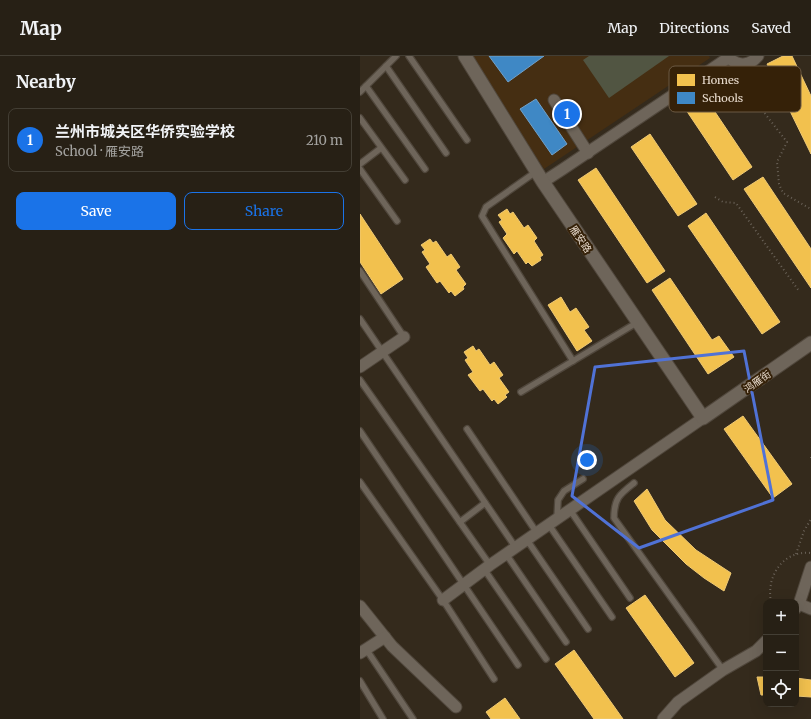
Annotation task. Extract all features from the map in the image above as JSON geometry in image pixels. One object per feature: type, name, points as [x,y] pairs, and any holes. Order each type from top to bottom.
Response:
[{"type":"street","name":"雁安路","points":[[464,56],[540,176],[703,418]]},
{"type":"street","points":[[715,66],[728,57],[737,64],[744,64],[750,63],[758,56]]},
{"type":"street","points":[[540,176],[588,153],[669,97]]},
{"type":"street","points":[[554,100],[588,153]]},
{"type":"street","points":[[360,367],[404,337]]},
{"type":"street","name":"鸿雁街","points":[[703,418],[811,343]]},
{"type":"street","points":[[443,600],[487,567],[703,418]]},
{"type":"street","points":[[799,603],[811,567]]},
{"type":"street","points":[[360,606],[392,646],[456,707]]},
{"type":"street","points":[[799,606],[811,609]]},
{"type":"street","points":[[363,651],[385,637]]},
{"type":"street","points":[[663,719],[678,702],[723,670],[756,651],[763,644]]},
{"type":"lane","points":[[360,92],[396,56]]},
{"type":"lane","points":[[409,56],[467,140]]},
{"type":"lane","points":[[386,66],[446,152]]},
{"type":"lane","points":[[366,86],[425,170]]},
{"type":"lane","points":[[360,118],[405,180]]},
{"type":"lane","points":[[360,164],[381,148]]},
{"type":"lane","points":[[360,169],[397,221]]},
{"type":"lane","points":[[540,176],[486,207],[482,216],[573,361]]},
{"type":"lane","points":[[360,271],[404,337]]},
{"type":"lane","points":[[360,319],[485,503],[511,551],[566,642]]},
{"type":"lane","points":[[521,392],[638,322]]},
{"type":"lane","points":[[360,380],[460,522],[546,659]]},
{"type":"lane","points":[[467,429],[537,533]]},
{"type":"lane","points":[[360,431],[518,665]]},
{"type":"lane","points":[[583,479],[564,492],[558,500],[553,522],[612,617]]},
{"type":"lane","points":[[360,482],[443,600],[494,679]]},
{"type":"lane","points":[[634,483],[620,494],[614,506],[614,518],[723,670]]},
{"type":"lane","points":[[460,522],[485,503]]},
{"type":"lane","points":[[570,510],[630,598]]},
{"type":"lane","points":[[527,540],[588,629]]},
{"type":"lane","points":[[363,651],[413,719]]},
{"type":"lane","points":[[360,681],[383,719]]},
{"type":"path","points":[[764,112],[787,142],[777,162],[779,184],[783,193],[811,210]]},
{"type":"path","points":[[715,197],[723,202],[736,203],[799,291]]},
{"type":"path","points":[[796,554],[804,530],[811,519]]},
{"type":"path","points":[[771,599],[772,577],[777,568],[787,558],[796,554],[811,553]]},
{"type":"highlighted area","points":[[744,351],[773,500],[639,548],[572,496],[595,367]]},
{"type":"shaded area","points":[[469,56],[709,56],[710,58],[698,66],[669,66],[669,85],[544,169]]},
{"type":"green space","points":[[589,56],[669,56],[609,98],[583,60]]},
{"type":"building: Homes","points":[[783,56],[792,56],[797,66],[768,66],[767,64]]},
{"type":"building: Homes","points":[[801,75],[811,96],[811,154],[790,112],[801,112]]},
{"type":"building: Homes","points":[[687,112],[715,112],[752,167],[733,180]]},
{"type":"building: Homes","points":[[650,134],[697,204],[678,216],[631,147]]},
{"type":"building: Homes","points":[[596,168],[665,271],[647,283],[578,180]]},
{"type":"building: Homes","points":[[763,177],[811,249],[811,288],[744,189]]},
{"type":"building: Homes","points":[[507,209],[510,214],[513,212],[524,228],[528,225],[537,238],[534,241],[543,255],[540,257],[541,260],[532,266],[528,262],[526,264],[517,251],[514,254],[503,238],[507,234],[499,222],[502,220],[498,215]]},
{"type":"building: Homes","points":[[706,213],[780,322],[762,334],[688,226]]},
{"type":"building: Homes","points":[[360,214],[403,279],[381,294],[360,262]]},
{"type":"building: Homes","points":[[430,239],[433,243],[436,241],[447,257],[451,254],[460,267],[456,270],[466,284],[463,287],[464,289],[455,296],[451,291],[449,293],[440,281],[437,283],[426,267],[430,264],[422,252],[425,250],[421,245]]},
{"type":"building: Homes","points":[[670,278],[712,340],[719,336],[734,357],[708,374],[652,290]]},
{"type":"building: Homes","points":[[561,297],[570,312],[576,308],[589,327],[584,330],[592,341],[577,351],[548,305]]},
{"type":"building: Homes","points":[[473,346],[476,351],[479,349],[490,365],[494,362],[503,375],[499,378],[509,392],[505,395],[507,397],[498,404],[494,399],[492,401],[483,389],[480,391],[468,375],[473,372],[465,360],[468,358],[464,352]]},
{"type":"building: Homes","points":[[743,416],[792,484],[773,498],[724,429]]},
{"type":"building: Homes","points":[[647,489],[665,520],[696,550],[731,573],[724,591],[686,564],[652,530],[634,501]]},
{"type":"building: Homes","points":[[645,595],[694,663],[675,677],[626,608]]},
{"type":"building: Homes","points":[[574,650],[623,719],[594,719],[555,664]]},
{"type":"building: Homes","points":[[757,677],[763,677],[763,695],[761,695]]},
{"type":"building: Homes","points":[[799,678],[811,680],[811,697],[799,696]]},
{"type":"building: Homes","points":[[505,698],[520,719],[491,719],[486,712]]},
{"type":"building: Schools","points":[[489,56],[544,56],[508,82]]},
{"type":"building: Schools","points":[[536,99],[567,144],[552,155],[520,109]]},
{"type":"place","name":"兰州市城关区华侨实验学校","points":[[567,114]]}]
